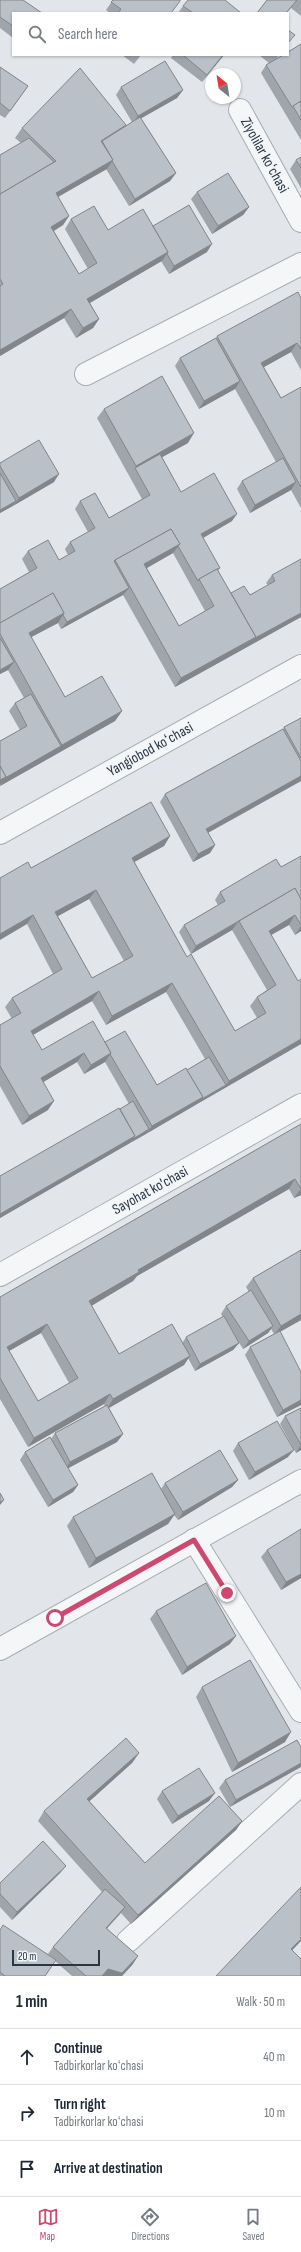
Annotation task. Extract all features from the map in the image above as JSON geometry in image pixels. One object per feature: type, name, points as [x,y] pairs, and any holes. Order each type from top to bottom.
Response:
[{"type":"street","name":"Ziyolilar koʻchasi","points":[[240,110],[301,221]]},
{"type":"street","points":[[86,374],[301,264]]},
{"type":"street","name":"Yangiobod koʻchasi","points":[[0,833],[301,666]]},
{"type":"street","name":"Sayohat ko'chasi","points":[[0,1275],[301,1105]]},
{"type":"street","points":[[0,1648],[301,1481]]},
{"type":"street","points":[[194,1540],[301,1711]]},
{"type":"street","points":[[128,1941],[301,1784]]},
{"type":"building","points":[[0,0],[23,0],[41,12],[12,12],[12,25],[0,17]]},
{"type":"building","points":[[113,0],[180,0],[172,12],[119,12],[121,9],[111,2]]},
{"type":"building","points":[[188,0],[225,0],[240,12],[192,12],[183,6]]},
{"type":"building","points":[[267,0],[297,0],[287,12],[258,12]]},
{"type":"building","points":[[289,31],[295,35],[289,42]]},
{"type":"building","points":[[301,44],[301,101],[292,107],[266,65],[281,56],[289,56],[289,51]]},
{"type":"building","points":[[184,56],[222,56],[213,68],[205,68],[205,73]]},
{"type":"building","points":[[165,61],[183,90],[138,116],[121,87]]},
{"type":"building","points":[[0,67],[28,86],[10,111],[0,103]]},
{"type":"building","points":[[80,68],[126,125],[101,141],[113,160],[56,193],[69,216],[51,227],[79,274],[97,263],[71,219],[94,206],[108,230],[143,209],[168,252],[87,299],[99,319],[83,328],[71,309],[0,350],[0,286],[3,284],[0,279],[0,194],[56,161],[22,128]]},
{"type":"building","points":[[301,101],[301,120],[293,106]]},
{"type":"building","points":[[140,117],[176,173],[135,199],[102,141]]},
{"type":"building","points":[[29,138],[54,162],[0,194],[0,155]]},
{"type":"building","points":[[301,157],[301,168],[296,160]]},
{"type":"building","points":[[228,173],[249,207],[218,226],[197,192]]},
{"type":"building","points":[[189,205],[212,244],[174,266],[153,226]]},
{"type":"building","points":[[298,292],[301,298],[301,349],[297,343],[261,363],[281,398],[301,387],[301,487],[217,336]]},
{"type":"building","points":[[216,338],[240,381],[204,401],[180,358]]},
{"type":"building","points":[[162,376],[194,433],[136,466],[104,409]]},
{"type":"building","points":[[39,440],[59,474],[19,498],[0,466],[0,463]]},
{"type":"building","points":[[160,454],[181,492],[214,473],[237,514],[201,534],[220,568],[199,579],[198,581],[178,546],[180,544],[171,529],[114,561],[129,588],[67,622],[63,615],[64,613],[53,593],[0,623],[0,589],[37,568],[28,551],[48,540],[59,560],[75,551],[70,542],[95,528],[80,501],[95,493],[109,518],[150,495],[135,468]]},
{"type":"building","points":[[283,458],[296,482],[255,505],[242,481]]},
{"type":"building","points":[[0,473],[16,501],[0,510]]},
{"type":"building","points":[[171,529],[180,544],[144,564],[179,626],[214,606],[199,579],[217,569],[256,637],[181,678],[115,560]]},
{"type":"building","points":[[301,559],[301,613],[255,638],[256,637],[231,593],[244,586],[250,595],[275,581],[272,575]]},
{"type":"building","points":[[53,593],[64,613],[29,633],[65,697],[102,676],[122,711],[62,745],[0,634],[0,623]]},
{"type":"building","points":[[0,638],[14,662],[0,670]]},
{"type":"building","points":[[31,694],[61,746],[5,778],[6,777],[0,766],[0,741],[27,726],[15,703]]},
{"type":"building","points":[[301,718],[301,758],[284,727]]},
{"type":"building","points":[[283,729],[301,761],[301,776],[206,829],[215,845],[198,854],[165,794]]},
{"type":"building","points":[[0,766],[6,777],[0,780]]},
{"type":"building","points":[[151,802],[170,836],[132,858],[187,957],[191,954],[235,1031],[266,1013],[257,997],[276,985],[239,921],[295,888],[301,899],[301,925],[295,915],[269,931],[298,981],[301,979],[301,1039],[229,1081],[172,983],[112,1016],[99,991],[31,1031],[42,1050],[93,1021],[111,1053],[91,1065],[84,1053],[41,1078],[54,1101],[29,1116],[0,1066],[0,1025],[21,1013],[12,998],[62,969],[33,915],[0,934],[0,878],[28,862],[31,868]],"holes":[[[96,890],[133,956],[92,978],[55,912]]]},
{"type":"building","points":[[301,856],[301,899],[295,888],[196,946],[184,925],[225,901],[220,892],[276,859],[281,867]]},
{"type":"building","points":[[125,1031],[157,1085],[186,1068],[203,1097],[152,1126],[110,1054],[111,1053],[105,1042]]},
{"type":"building","points":[[209,1057],[226,1085],[200,1100],[203,1097],[187,1070]]},
{"type":"building","points":[[133,1101],[149,1129],[133,1139],[135,1136],[120,1109]]},
{"type":"building","points":[[119,1108],[135,1136],[0,1214],[0,1176]]},
{"type":"building","points":[[301,1124],[301,1189],[295,1179],[138,1270],[139,1272],[89,1301],[119,1354],[172,1324],[190,1356],[113,1399],[110,1394],[34,1438],[0,1378],[0,1297]],"holes":[[[47,1324],[78,1378],[38,1401],[7,1347]]]},
{"type":"building","points":[[301,1250],[301,1314],[281,1326],[253,1278]]},
{"type":"building","points":[[251,1290],[273,1326],[249,1341],[226,1306]]},
{"type":"building","points":[[224,1316],[239,1343],[200,1364],[186,1337]]},
{"type":"building","points":[[280,1331],[301,1372],[301,1400],[283,1410],[250,1347]]},
{"type":"building","points":[[107,1405],[123,1434],[70,1462],[55,1433]]},
{"type":"building","points":[[301,1408],[301,1445],[285,1416]]},
{"type":"building","points":[[277,1421],[294,1450],[255,1472],[238,1443]]},
{"type":"building","points":[[50,1437],[78,1485],[53,1500],[25,1452]]},
{"type":"building","points":[[220,1450],[238,1480],[183,1512],[165,1483]]},
{"type":"building","points":[[152,1473],[175,1514],[96,1558],[73,1517]]},
{"type":"building","points":[[0,1493],[4,1500],[0,1502]]},
{"type":"building","points":[[301,1529],[301,1574],[286,1582],[267,1550]]},
{"type":"building","points":[[206,1583],[236,1636],[187,1667],[156,1611]]},
{"type":"building","points":[[250,1660],[291,1732],[238,1763],[202,1687]]},
{"type":"building","points":[[126,1738],[139,1753],[87,1799],[145,1863],[219,1796],[242,1821],[138,1915],[44,1811]]},
{"type":"building","points":[[297,1740],[301,1747],[301,1763],[236,1800],[225,1780]]},
{"type":"building","points":[[199,1768],[215,1793],[178,1816],[162,1791]]},
{"type":"building","points":[[43,1841],[66,1866],[17,1912],[0,1894],[0,1883]]},
{"type":"building","points":[[301,1887],[301,1939],[291,1949],[301,1959],[301,1976],[216,1976]]},
{"type":"building","points":[[105,1889],[125,1907],[106,1928],[138,1956],[122,1973],[108,1969],[102,1976],[86,1976],[53,1947]]},
{"type":"building","points":[[3,1925],[56,1960],[45,1976],[5,1976],[0,1972],[0,1930]]},
{"type":"route","points":[[55,1618],[194,1540],[227,1593]]}]
